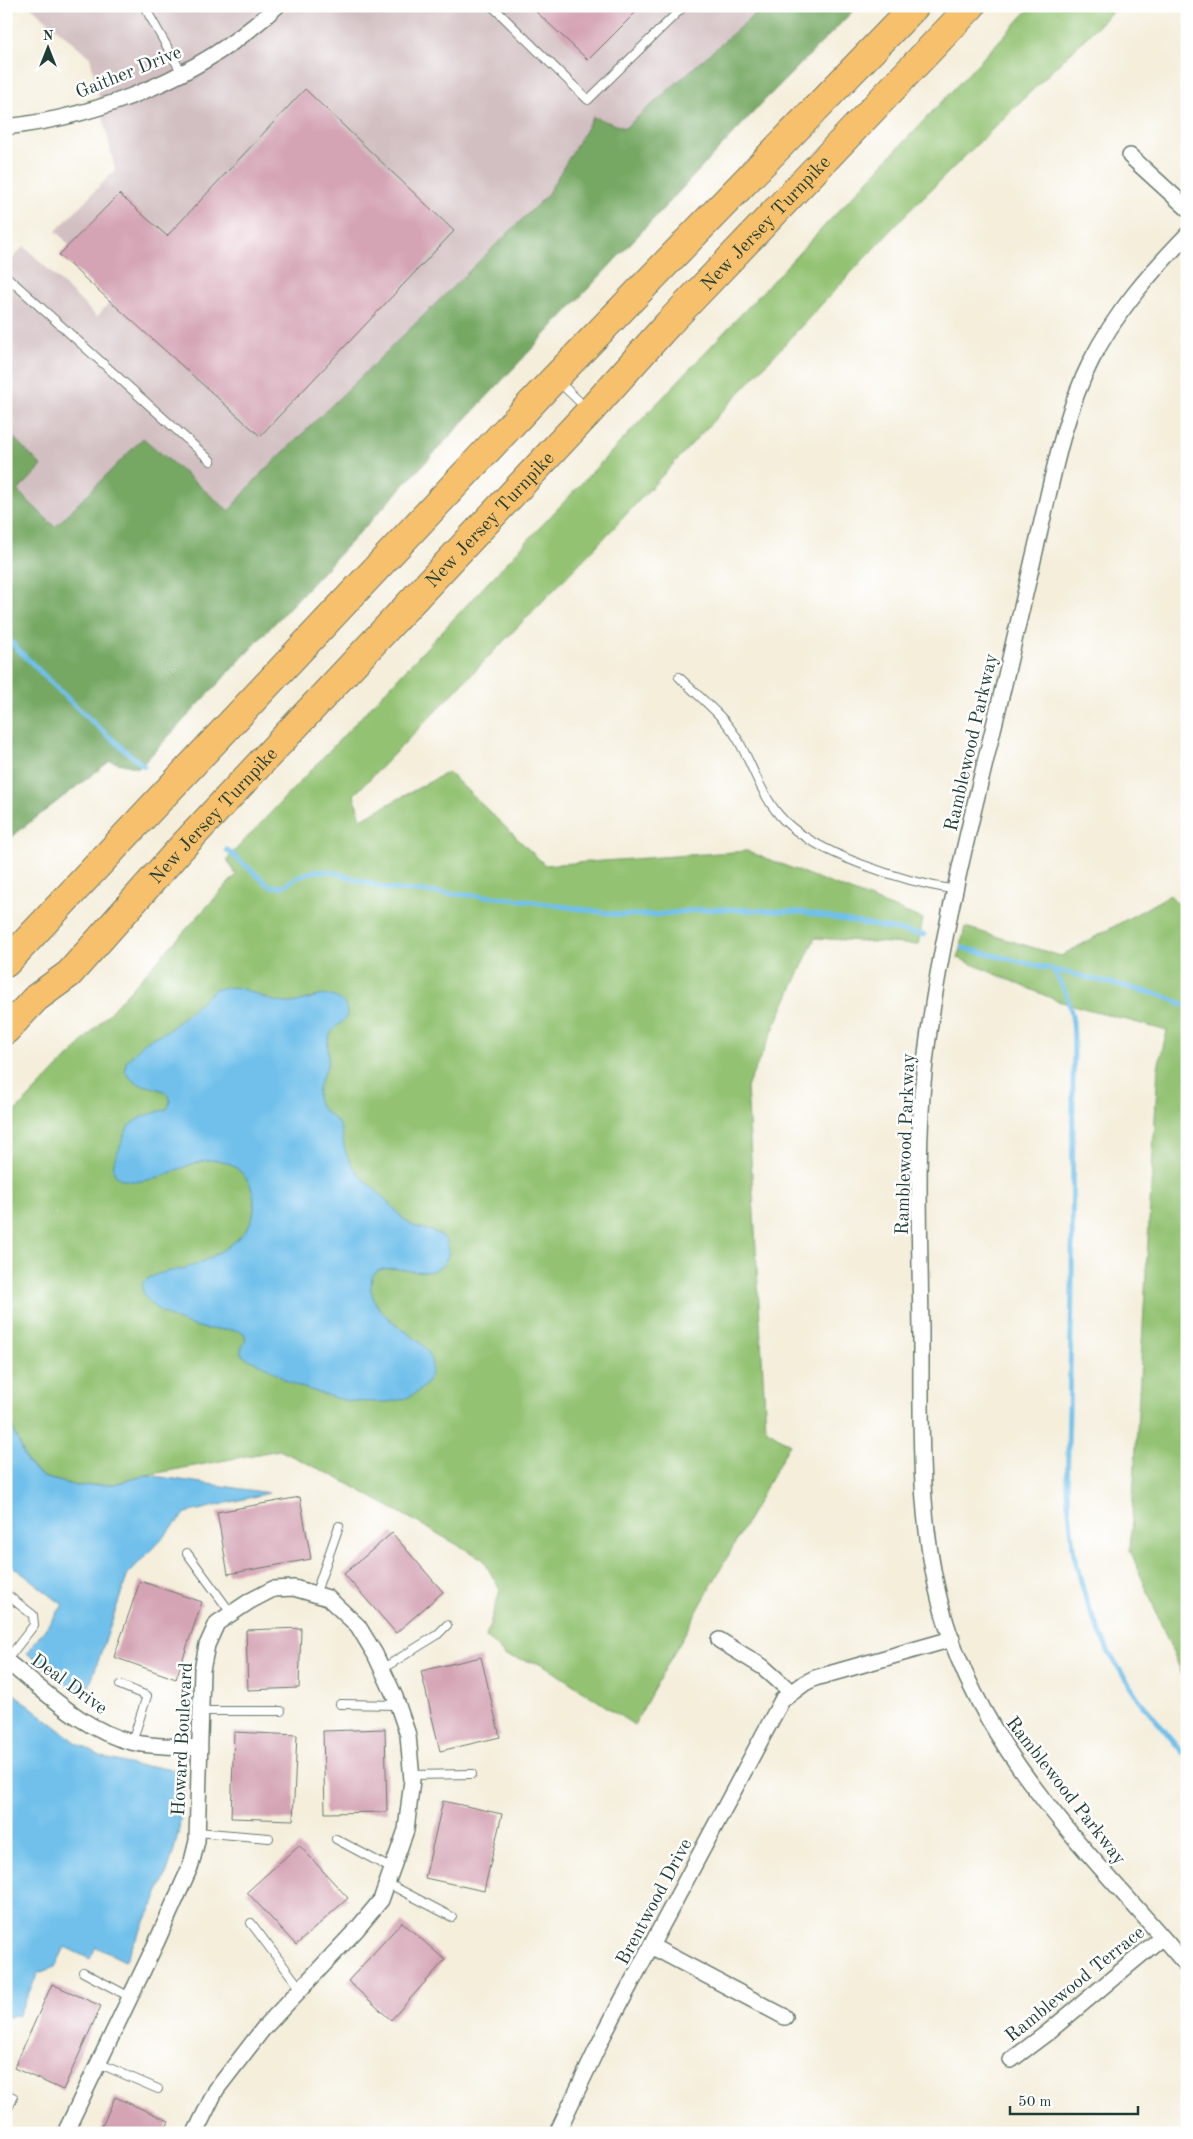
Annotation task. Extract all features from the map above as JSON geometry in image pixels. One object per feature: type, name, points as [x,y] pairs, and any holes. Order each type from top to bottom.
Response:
[{"type":"highway","points":[[6,963],[555,378],[915,6]]},
{"type":"highway","name":"New Jersey Turnpike","points":[[6,1030],[36,998],[69,974],[181,848],[688,304],[972,6]]},
{"type":"highway","points":[[6,1050],[49,1003],[69,974]]},
{"type":"street","name":"Gaither Drive","points":[[6,127],[92,110],[157,85],[182,73],[225,47],[277,6]]},
{"type":"street","points":[[1130,156],[1187,208]]},
{"type":"street","name":"Ramblewood Parkway","points":[[1187,235],[1132,296],[1092,358],[1078,391],[1056,459],[956,890],[929,1033],[920,1146],[922,1483],[937,1591],[952,1639],[974,1694],[1011,1756],[1079,1844],[1187,1966]]},
{"type":"street","name":"Howard Boulevard","points":[[65,2133],[191,1865],[197,1832],[202,1670],[207,1645],[217,1623],[231,1613],[274,1589],[294,1588],[328,1598],[358,1626],[382,1669],[398,1705],[408,1735],[411,1775],[406,1830],[381,1900],[358,1929],[263,2030],[216,2090],[195,2133]]},
{"type":"street","points":[[719,1640],[763,1667],[791,1692],[810,1681],[838,1671],[952,1639]]},
{"type":"street","name":"Deal Drive","points":[[6,1661],[88,1724],[132,1742],[200,1748]]},
{"type":"street","name":"Brentwood Drive","points":[[557,2133],[604,2034],[732,1796],[775,1711],[782,1700],[791,1692]]},
{"type":"street","name":"Ramblewood Terrace","points":[[1011,2060],[1059,2024],[1162,1938]]},
{"type":"street","points":[[651,1946],[785,2017]]},
{"type":"lane","points":[[144,6],[182,73]]},
{"type":"lane","points":[[492,6],[588,100],[684,6]]},
{"type":"lane","points":[[6,276],[210,461]]},
{"type":"lane","points":[[555,378],[590,411]]},
{"type":"lane","points":[[679,677],[731,730],[766,797],[780,816],[794,830],[816,843],[862,864],[924,885],[956,890]]},
{"type":"lane","points":[[315,1594],[339,1526]]},
{"type":"lane","points":[[187,1553],[231,1613]]},
{"type":"lane","points":[[6,1594],[33,1615],[34,1625],[6,1661]]},
{"type":"lane","points":[[382,1669],[437,1635],[447,1625]]},
{"type":"lane","points":[[120,1685],[147,1696],[132,1742]]},
{"type":"lane","points":[[340,1704],[398,1705]]},
{"type":"lane","points":[[201,1711],[281,1711]]},
{"type":"lane","points":[[411,1775],[472,1774]]},
{"type":"lane","points":[[197,1832],[269,1838]]},
{"type":"lane","points":[[336,1840],[452,1917]]},
{"type":"lane","points":[[251,1923],[301,1989]]},
{"type":"lane","points":[[82,1972],[130,1997]]},
{"type":"lane","points":[[98,2063],[158,2089]]},
{"type":"lane","points":[[6,2095],[13,2097],[6,2113]]},
{"type":"shaded area","points":[[30,6],[764,6],[625,128],[593,117],[547,195],[255,480],[229,511],[143,438],[55,527],[17,491],[42,466],[6,430],[6,265],[24,246],[97,317],[116,294],[56,231],[115,170],[90,57]]},
{"type":"green space","points":[[764,6],[858,6],[763,102],[139,768],[110,761],[16,833],[6,845],[6,430],[42,466],[18,491],[55,527],[143,438],[229,511],[255,480],[547,195],[593,117],[625,128]]},
{"type":"green space","points":[[1032,6],[1118,6],[902,218],[607,535],[354,795],[361,819],[448,772],[545,865],[747,851],[923,919],[918,945],[815,938],[747,1087],[766,1429],[790,1444],[634,1725],[542,1664],[505,1656],[486,1637],[500,1590],[483,1559],[334,1476],[279,1450],[147,1475],[114,1484],[76,1486],[43,1477],[28,1464],[6,1412],[6,1121],[76,1049],[236,875],[227,859]]},
{"type":"green space","points":[[1170,895],[1187,914],[1187,1686],[1130,1550],[1158,1067],[1167,1031],[1058,1001],[958,958],[965,927],[1061,956]]},
{"type":"water","points":[[234,987],[282,1003],[297,1002],[325,995],[338,999],[345,1005],[347,1015],[332,1031],[329,1038],[328,1061],[319,1086],[318,1101],[322,1109],[338,1123],[346,1153],[359,1173],[408,1223],[435,1232],[444,1238],[447,1243],[448,1255],[441,1267],[432,1271],[422,1272],[381,1270],[374,1274],[372,1279],[371,1289],[379,1308],[394,1323],[419,1342],[426,1349],[431,1359],[432,1369],[429,1379],[419,1391],[409,1397],[388,1402],[354,1401],[340,1399],[296,1385],[241,1354],[241,1349],[246,1340],[244,1333],[235,1330],[213,1330],[189,1325],[157,1309],[143,1293],[142,1284],[147,1279],[192,1266],[226,1248],[242,1235],[253,1216],[253,1195],[248,1181],[234,1166],[219,1160],[203,1161],[155,1178],[139,1181],[117,1177],[113,1169],[129,1126],[142,1117],[167,1109],[170,1102],[166,1093],[161,1090],[132,1080],[125,1072],[126,1062],[144,1042],[170,1029],[215,989]]},
{"type":"water","points":[[6,1412],[28,1464],[43,1477],[76,1486],[114,1484],[147,1475],[269,1493],[186,1513],[128,1574],[85,1699],[27,1653],[63,1605],[6,1561]]},
{"type":"water","points":[[13,1693],[77,1743],[102,1757],[136,1766],[162,1767],[180,1771],[183,1787],[180,1820],[170,1862],[154,1902],[125,1961],[96,1947],[90,1959],[65,1947],[55,1967],[38,1973],[18,2016],[6,2017],[6,1702]]},
{"type":"building","points":[[530,6],[642,6],[588,60]]},
{"type":"building","points":[[305,89],[454,231],[260,436],[59,255],[119,194],[167,236]]},
{"type":"building","points":[[300,1497],[311,1559],[228,1574],[217,1512]]},
{"type":"building","points":[[392,1533],[443,1592],[396,1633],[344,1574]]},
{"type":"building","points":[[140,1581],[202,1602],[176,1679],[114,1657]]},
{"type":"building","points":[[301,1628],[299,1688],[248,1690],[246,1630]]},
{"type":"building","points":[[481,1657],[500,1737],[440,1751],[421,1671]]},
{"type":"building","points":[[385,1729],[387,1812],[325,1813],[323,1731]]},
{"type":"building","points":[[234,1732],[297,1735],[293,1820],[231,1818]]},
{"type":"building","points":[[443,1801],[502,1814],[484,1891],[425,1878]]},
{"type":"building","points":[[299,1845],[348,1898],[296,1945],[247,1892]]},
{"type":"building","points":[[402,1922],[445,1960],[391,2020],[348,1981]]},
{"type":"building","points":[[52,1984],[101,2006],[63,2090],[14,2068]]},
{"type":"building","points":[[115,2097],[169,2121],[164,2133],[99,2133]]},
{"type":"waterway","points":[[6,637],[73,704],[144,766]]},
{"type":"waterway","points":[[227,850],[270,886],[282,887],[298,877],[314,871],[332,872],[388,889],[508,898],[620,915],[654,915],[722,909],[801,912],[924,935]]},
{"type":"waterway","points":[[963,948],[1161,995],[1187,1006]]},
{"type":"waterway","points":[[1054,971],[1062,984],[1071,1009],[1074,1034],[1072,1291],[1067,1491],[1074,1555],[1087,1603],[1109,1653],[1138,1698],[1187,1758]]}]
